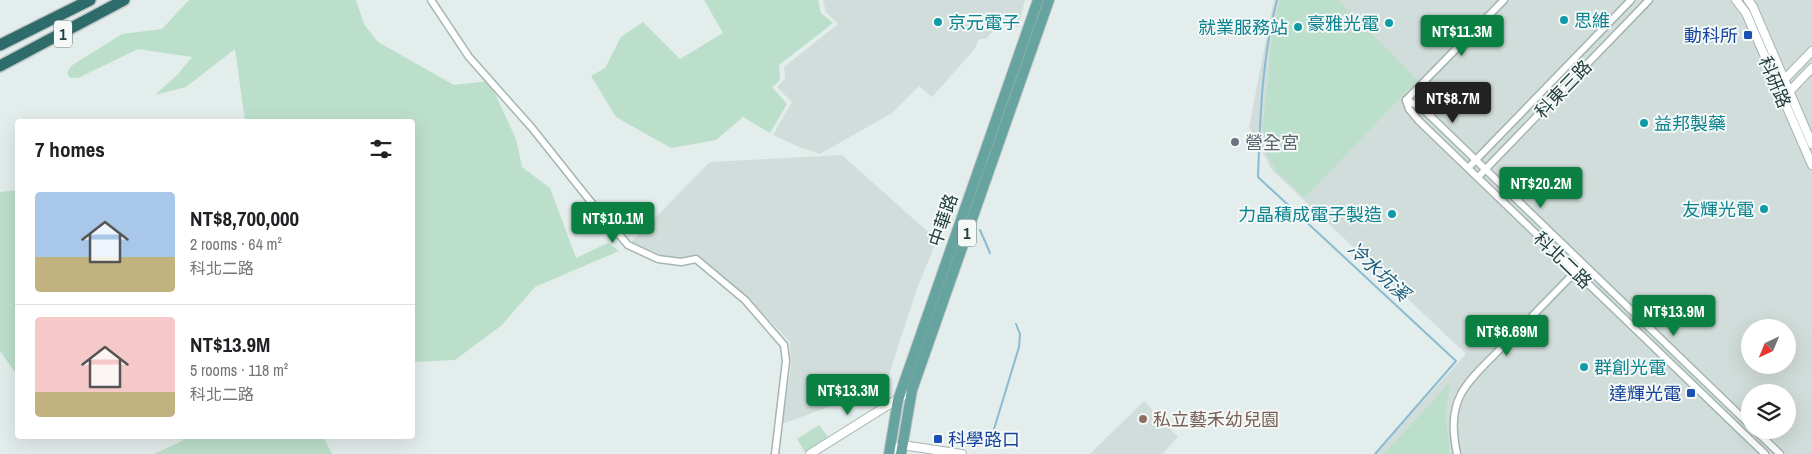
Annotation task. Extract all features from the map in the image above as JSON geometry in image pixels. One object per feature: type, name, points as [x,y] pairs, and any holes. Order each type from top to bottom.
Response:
[{"type":"highway","name":"1","points":[[0,45],[90,0]]},
{"type":"highway","name":"1","points":[[0,66],[124,0]]},
{"type":"main road","name":"中華路","points":[[902,450],[912,390],[946,279],[1038,0]]},
{"type":"main road","name":"中華路","points":[[890,453],[898,400],[946,279],[1049,0]]},
{"type":"street","points":[[431,0],[470,57],[532,128],[628,245],[658,259],[681,262],[696,259],[745,300],[784,346],[786,361],[775,454]]},
{"type":"street","points":[[1406,100],[1504,0]]},
{"type":"street","name":"科東三路","points":[[1468,168],[1631,0]]},
{"type":"street","name":"科東三路","points":[[1478,177],[1649,0]]},
{"type":"street","name":"科研路","points":[[1736,0],[1746,13],[1812,165]]},
{"type":"street","name":"科研路","points":[[1748,0],[1753,7],[1812,144]]},
{"type":"street","points":[[1777,87],[1812,51]]},
{"type":"street","points":[[1783,100],[1812,68]]},
{"type":"street","name":"科北二路","points":[[1406,100],[1421,107],[1741,416]]},
{"type":"street","name":"科北二路","points":[[1406,100],[1409,109],[1414,115],[1764,454]]},
{"type":"street","points":[[1458,454],[1454,441],[1454,424],[1456,408],[1461,394],[1478,372],[1583,264]]},
{"type":"street","points":[[810,454],[912,390]]},
{"type":"street","points":[[1764,439],[1780,454]]},
{"type":"street","points":[[890,453],[902,450],[962,454]]},
{"type":"shaded area","points":[[823,0],[1025,0],[1018,27],[1003,20],[986,39],[979,39],[974,50],[932,97],[919,86],[892,113],[820,154],[773,135],[792,102],[777,87],[785,79],[784,67],[838,24],[826,12]]},
{"type":"shaded area","points":[[1274,0],[1812,0],[1812,454],[1375,454],[1466,354],[1272,170],[1249,127]]},
{"type":"shaded area","points":[[842,155],[937,240],[918,286],[885,386],[782,424],[791,366],[790,342],[753,303],[696,255],[680,258],[661,255],[630,243],[710,162]]},
{"type":"shaded area","name":"私立藝禾幼兒園","points":[[1144,401],[1178,437],[1162,454],[1090,454]]},
{"type":"green space","points":[[189,0],[356,0],[364,24],[378,42],[454,85],[489,81],[516,139],[522,167],[550,188],[576,258],[608,243],[619,251],[535,287],[502,325],[455,360],[415,362],[415,119],[245,119],[235,49],[186,87],[155,95],[179,73],[192,57],[138,49],[78,78],[70,78],[67,73],[71,66],[122,34],[162,29]]},
{"type":"green space","points":[[704,0],[818,0],[821,13],[833,23],[779,65],[780,80],[772,87],[787,104],[770,133],[743,117],[716,140],[671,148],[616,117],[591,76],[605,68],[621,37],[643,22],[680,59],[723,33]]},
{"type":"green space","points":[[1280,0],[1338,0],[1417,80],[1305,198],[1277,172],[1261,145],[1273,27]]},
{"type":"green space","points":[[15,190],[15,372],[0,351],[0,192]]},
{"type":"green space","points":[[1451,381],[1445,412],[1450,454],[1384,454]]},
{"type":"green space","points":[[819,425],[828,437],[805,452],[797,439]]},
{"type":"green space","points":[[183,439],[324,439],[332,454],[154,454]]},
{"type":"waterway","name":"冷水坑溪","points":[[1277,0],[1265,65],[1258,177],[1456,361],[1375,454]]},
{"type":"waterway","points":[[980,230],[990,253]]},
{"type":"waterway","points":[[991,439],[1019,347],[1020,334],[1016,324]]},
{"type":"place","name":"思維","points":[[1564,20]]},
{"type":"place","name":"京元電子","points":[[938,22]]},
{"type":"place","name":"豪雅光電","points":[[1389,23]]},
{"type":"place","name":"就業服務站","points":[[1298,27]]},
{"type":"place","name":"動科所","points":[[1748,35]]},
{"type":"place","name":"益邦製藥","points":[[1644,123]]},
{"type":"place","name":"營全宮","points":[[1235,142]]},
{"type":"place","name":"友輝光電","points":[[1764,209]]},
{"type":"place","name":"力晶積成電子製造","points":[[1392,214]]},
{"type":"place","name":"群創光電","points":[[1584,367]]},
{"type":"place","name":"達輝光電","points":[[1691,393]]},
{"type":"place","name":"私立藝禾幼兒園","points":[[1143,419]]},
{"type":"place","name":"科學路口","points":[[938,439]]}]
